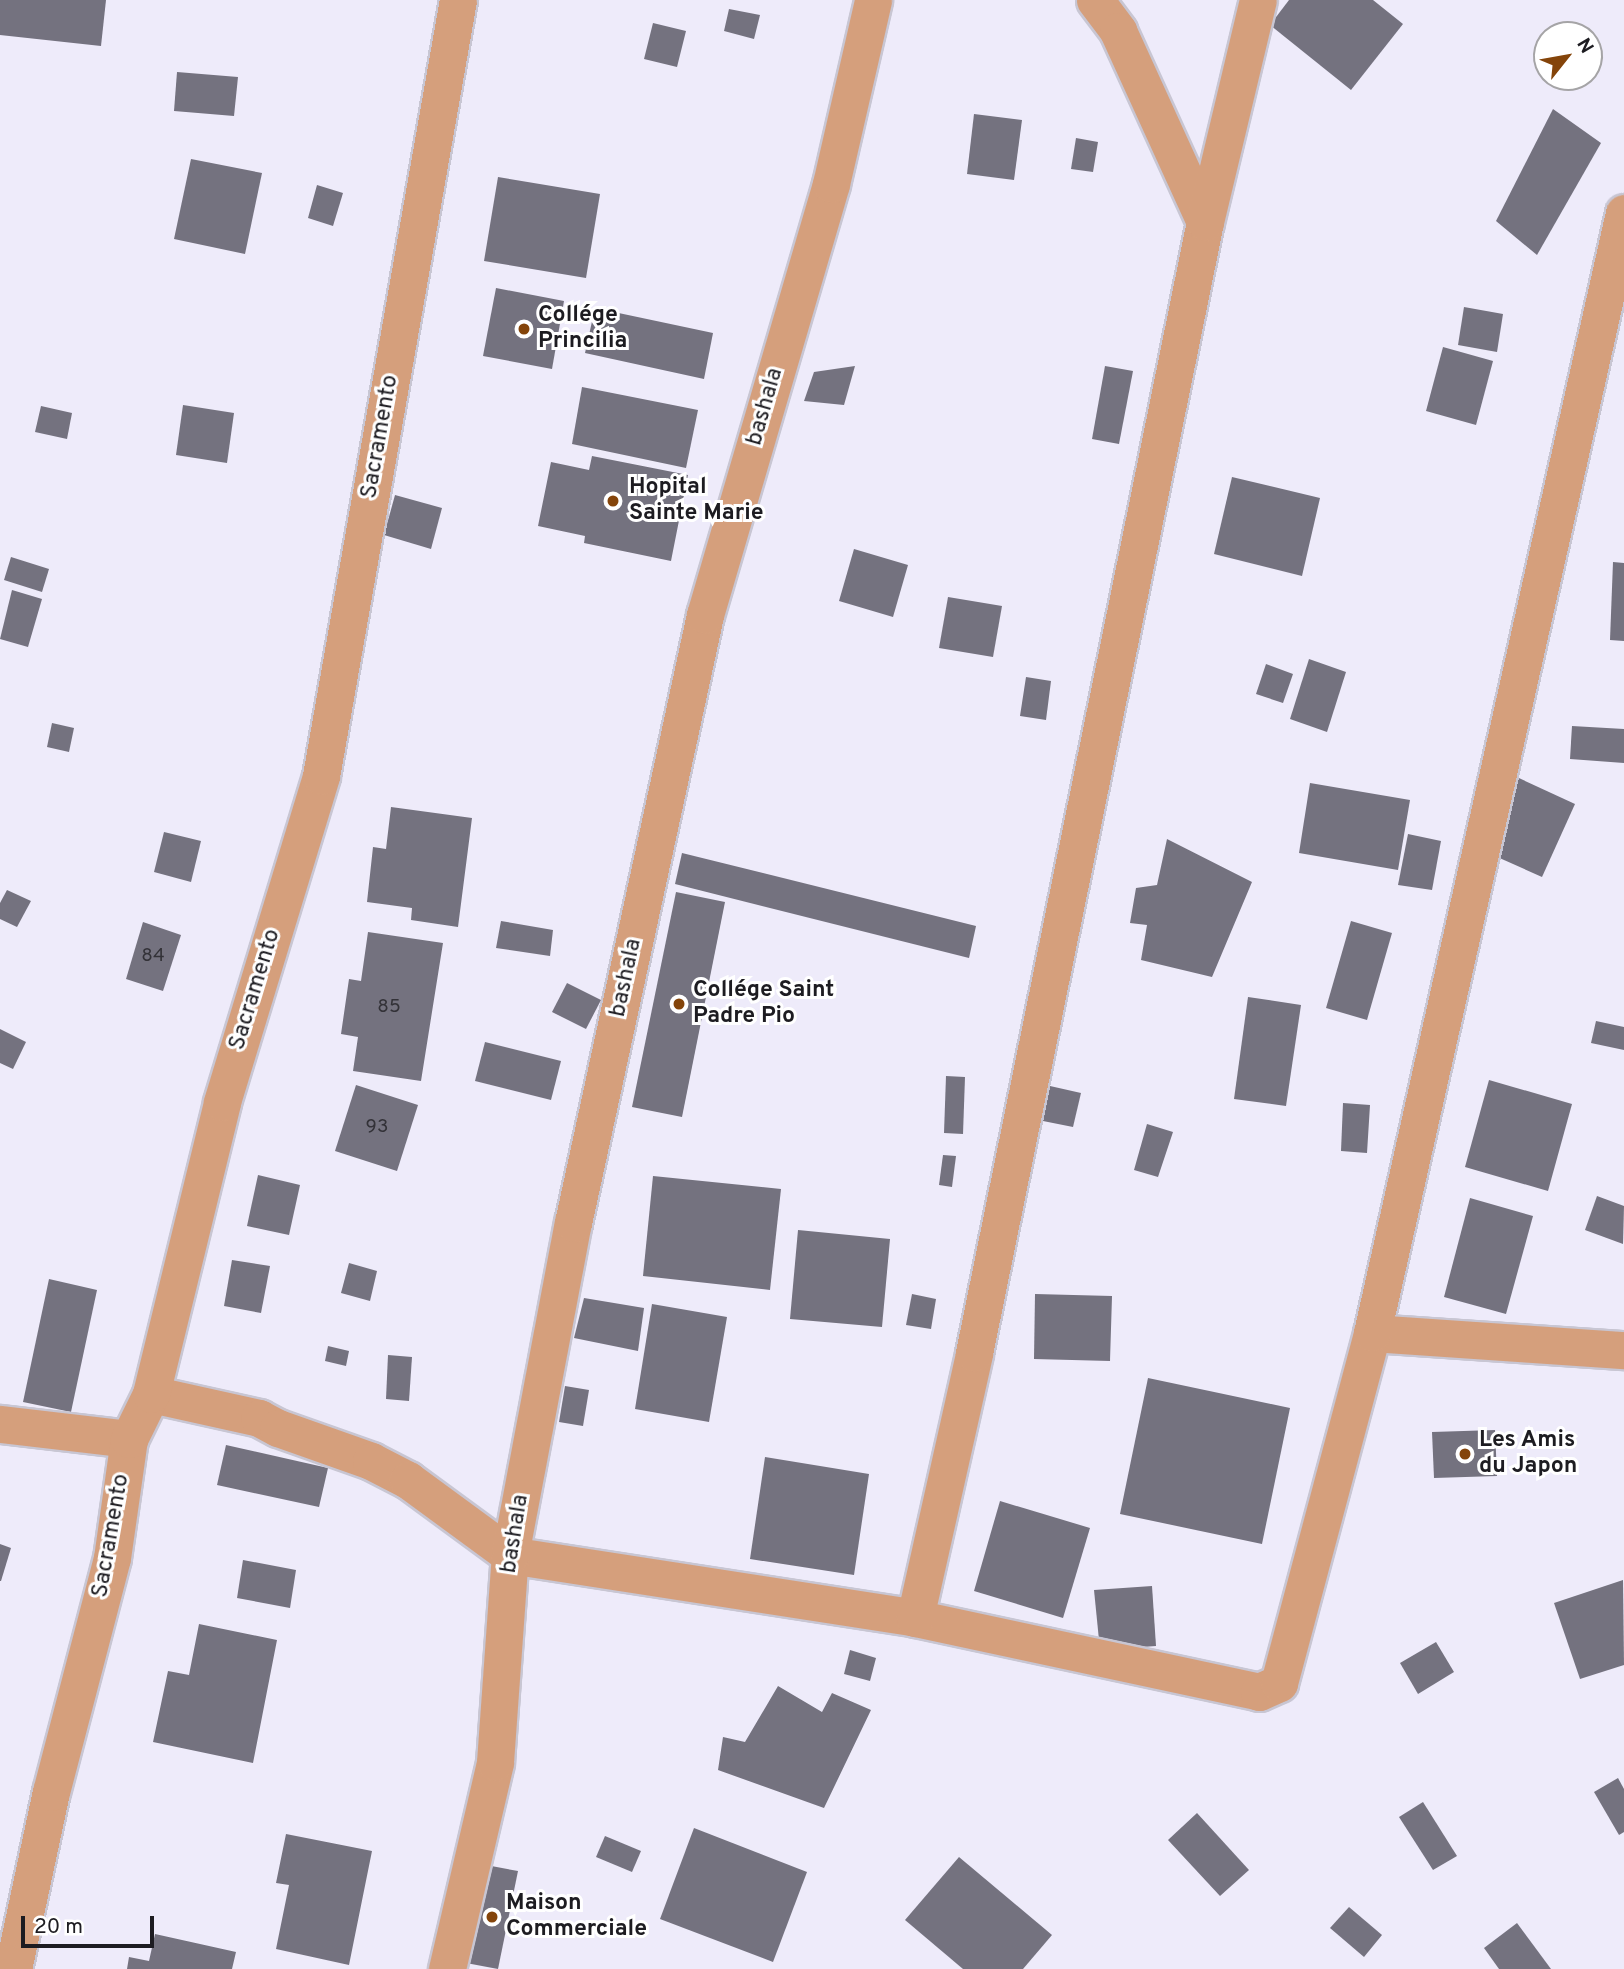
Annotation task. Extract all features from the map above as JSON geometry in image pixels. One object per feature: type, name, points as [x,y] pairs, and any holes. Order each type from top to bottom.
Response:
[{"type":"street","name":"Sacramento","points":[[13,1969],[51,1792],[112,1558],[129,1439],[151,1394],[222,1102],[321,776],[458,0]]},
{"type":"street","name":"bashala","points":[[447,1969],[495,1762],[510,1555],[573,1223],[705,615],[831,184],[873,0]]},
{"type":"street","points":[[1095,0],[1118,31],[1205,222]]},
{"type":"street","points":[[915,1618],[974,1353],[1205,222],[1258,0]]},
{"type":"street","points":[[151,1394],[259,1418],[278,1428],[371,1461],[408,1480],[510,1555],[915,1618],[1259,1692],[1279,1684],[1372,1333],[1624,213]]},
{"type":"street","points":[[1372,1333],[1624,1350]]},
{"type":"street","points":[[0,1424],[129,1439]]},
{"type":"building","points":[[0,0],[106,0],[101,46],[0,35]]},
{"type":"building","points":[[1289,0],[1373,0],[1403,24],[1351,90],[1270,25]]},
{"type":"building","points":[[729,9],[760,15],[754,39],[724,31]]},
{"type":"building","points":[[653,23],[686,31],[677,67],[644,59]]},
{"type":"building","points":[[177,72],[238,77],[234,116],[174,111]]},
{"type":"building","points":[[1553,109],[1601,143],[1537,255],[1496,221]]},
{"type":"building","points":[[974,114],[1022,120],[1014,180],[967,174]]},
{"type":"building","points":[[1076,138],[1098,142],[1093,172],[1071,169]]},
{"type":"building","points":[[191,159],[262,173],[245,254],[174,239]]},
{"type":"building","points":[[498,177],[600,194],[586,278],[484,261]]},
{"type":"building","points":[[317,185],[343,193],[333,226],[308,218]]},
{"type":"building","name":"Collége Princilia","points":[[496,288],[564,301],[552,369],[483,356]]},
{"type":"building","points":[[1464,307],[1503,314],[1497,352],[1458,345]]},
{"type":"building","points":[[595,308],[713,333],[704,379],[585,353]]},
{"type":"building","points":[[1443,347],[1493,361],[1476,425],[1426,411]]},
{"type":"building","points":[[855,366],[844,405],[804,401],[814,372]]},
{"type":"building","points":[[1105,366],[1133,371],[1119,444],[1092,439]]},
{"type":"building","points":[[582,387],[698,410],[686,468],[572,444]]},
{"type":"building","points":[[183,405],[234,413],[227,463],[176,455]]},
{"type":"building","points":[[41,406],[72,413],[67,439],[35,432]]},
{"type":"building","name":"Hopital Sainte Marie","points":[[592,456],[688,475],[671,561],[584,543],[585,536],[538,526],[551,462],[589,470]]},
{"type":"building","points":[[1232,477],[1320,498],[1302,576],[1214,554]]},
{"type":"building","points":[[395,495],[442,508],[431,549],[384,535]]},
{"type":"building","points":[[854,549],[908,565],[893,617],[839,601]]},
{"type":"building","points":[[11,557],[49,569],[42,592],[4,580]]},
{"type":"building","points":[[1613,562],[1624,563],[1624,641],[1610,640]]},
{"type":"building","points":[[12,590],[42,599],[28,647],[0,639]]},
{"type":"building","points":[[948,597],[1002,606],[993,657],[939,648]]},
{"type":"building","points":[[1309,659],[1346,672],[1327,732],[1290,719]]},
{"type":"building","points":[[1266,664],[1293,674],[1283,703],[1256,694]]},
{"type":"building","points":[[1026,677],[1051,681],[1046,720],[1020,716]]},
{"type":"building","points":[[52,723],[74,728],[69,752],[47,747]]},
{"type":"building","points":[[1572,726],[1624,729],[1624,763],[1570,759]]},
{"type":"building","points":[[1508,773],[1575,804],[1542,877],[1486,852]]},
{"type":"building","points":[[1310,783],[1410,800],[1398,870],[1299,853]]},
{"type":"building","points":[[391,807],[472,818],[458,927],[411,920],[412,908],[367,902],[373,847],[386,849]]},
{"type":"building","points":[[164,832],[201,841],[191,882],[154,872]]},
{"type":"building","points":[[1408,834],[1441,841],[1432,890],[1398,885]]},
{"type":"building","points":[[1167,839],[1252,882],[1212,977],[1141,960],[1147,925],[1130,923],[1136,888],[1157,885]]},
{"type":"building","points":[[682,853],[976,926],[969,958],[675,884]]},
{"type":"building","points":[[7,890],[31,901],[17,927],[0,919],[0,903]]},
{"type":"building","name":"Collége Saint Padre Pio","points":[[676,892],[725,902],[682,1117],[632,1107]]},
{"type":"building","points":[[501,921],[553,930],[550,956],[496,948]]},
{"type":"building","points":[[1351,921],[1392,933],[1367,1020],[1326,1008]]},
{"type":"building","points":[[143,922],[181,935],[163,991],[126,979]]},
{"type":"building","points":[[368,932],[443,943],[421,1081],[353,1071],[358,1037],[341,1034],[349,979],[361,981]]},
{"type":"building","points":[[567,983],[601,1000],[586,1029],[552,1012]]},
{"type":"building","points":[[1248,997],[1301,1005],[1286,1106],[1234,1099]]},
{"type":"building","points":[[1596,1021],[1624,1027],[1624,1050],[1591,1043]]},
{"type":"building","points":[[0,1029],[26,1042],[13,1069],[0,1063]]},
{"type":"building","points":[[485,1042],[561,1061],[551,1100],[475,1081]]},
{"type":"building","points":[[946,1076],[965,1077],[963,1134],[944,1133]]},
{"type":"building","points":[[1489,1080],[1572,1104],[1548,1191],[1465,1167]]},
{"type":"building","points":[[356,1085],[418,1105],[397,1171],[335,1151]]},
{"type":"building","points":[[1050,1086],[1081,1093],[1073,1127],[1043,1121]]},
{"type":"building","points":[[1343,1103],[1370,1105],[1367,1153],[1341,1151]]},
{"type":"building","points":[[1147,1124],[1173,1132],[1158,1177],[1134,1170]]},
{"type":"building","points":[[943,1155],[956,1156],[952,1187],[939,1185]]},
{"type":"building","points":[[258,1175],[300,1185],[289,1235],[247,1226]]},
{"type":"building","points":[[653,1176],[781,1189],[770,1290],[643,1276]]},
{"type":"building","points":[[1597,1196],[1624,1206],[1623,1244],[1585,1230]]},
{"type":"building","points":[[1470,1198],[1533,1216],[1506,1314],[1444,1297]]},
{"type":"building","points":[[798,1230],[890,1239],[882,1327],[790,1319]]},
{"type":"building","points":[[232,1260],[270,1266],[261,1313],[224,1306]]},
{"type":"building","points":[[349,1263],[377,1271],[370,1301],[341,1293]]},
{"type":"building","points":[[49,1279],[97,1290],[71,1412],[23,1402]]},
{"type":"building","points":[[912,1294],[936,1299],[931,1329],[906,1325]]},
{"type":"building","points":[[1035,1294],[1112,1296],[1110,1361],[1034,1359]]},
{"type":"building","points":[[584,1298],[644,1308],[638,1351],[574,1338]]},
{"type":"building","points":[[652,1304],[727,1317],[709,1422],[635,1409]]},
{"type":"building","points":[[328,1346],[349,1351],[346,1366],[325,1361]]},
{"type":"building","points":[[388,1355],[412,1357],[409,1401],[386,1399]]},
{"type":"building","points":[[1148,1378],[1290,1408],[1262,1544],[1120,1514]]},
{"type":"building","points":[[565,1386],[589,1390],[583,1426],[559,1422]]},
{"type":"building","name":"Les Amis du Japon","points":[[1495,1430],[1497,1476],[1434,1478],[1432,1432]]},
{"type":"building","points":[[226,1445],[328,1468],[319,1507],[217,1485]]},
{"type":"building","points":[[765,1457],[869,1474],[854,1575],[750,1559]]},
{"type":"building","points":[[1000,1501],[1090,1528],[1063,1618],[974,1591]]},
{"type":"building","points":[[0,1544],[11,1548],[1,1581],[0,1581]]},
{"type":"building","points":[[243,1560],[296,1570],[290,1608],[237,1598]]},
{"type":"building","points":[[1623,1580],[1624,1665],[1580,1679],[1554,1603]]},
{"type":"building","points":[[1152,1586],[1156,1646],[1100,1650],[1094,1590]]},
{"type":"building","points":[[199,1624],[277,1640],[253,1763],[153,1742],[168,1671],[189,1675]]},
{"type":"building","points":[[1436,1642],[1454,1672],[1418,1694],[1400,1663]]},
{"type":"building","points":[[850,1650],[876,1658],[870,1681],[844,1674]]},
{"type":"building","points":[[778,1686],[822,1712],[832,1693],[871,1710],[824,1808],[718,1770],[723,1737],[745,1742]]},
{"type":"building","points":[[1618,1778],[1624,1789],[1624,1832],[1619,1835],[1594,1792]]},
{"type":"building","points":[[1423,1802],[1457,1856],[1433,1870],[1399,1817]]},
{"type":"building","points":[[1197,1813],[1249,1870],[1220,1896],[1168,1840]]},
{"type":"building","points":[[694,1828],[807,1872],[773,1962],[660,1919]]},
{"type":"building","points":[[286,1834],[372,1851],[349,1965],[276,1949],[289,1885],[276,1883]]},
{"type":"building","points":[[605,1836],[641,1851],[632,1872],[596,1857]]},
{"type":"building","points":[[959,1857],[1052,1935],[1023,1969],[963,1969],[905,1920]]},
{"type":"building","name":"Maison Commerciale","points":[[486,1865],[518,1871],[498,1969],[466,1963]]},
{"type":"building","points":[[1349,1907],[1382,1935],[1364,1957],[1330,1928]]},
{"type":"building","points":[[1517,1923],[1551,1969],[1499,1969],[1484,1948]]},
{"type":"building","points":[[155,1934],[236,1952],[232,1969],[127,1969],[129,1957],[149,1961]]},
{"type":"place","name":"Collége Princilia","points":[[524,329]]},
{"type":"place","name":"Hopital Sainte Marie","points":[[613,501]]},
{"type":"place","name":"Collége Saint Padre Pio","points":[[679,1004]]},
{"type":"place","name":"Les Amis du Japon","points":[[1465,1454]]},
{"type":"place","name":"Maison Commerciale","points":[[492,1917]]}]
